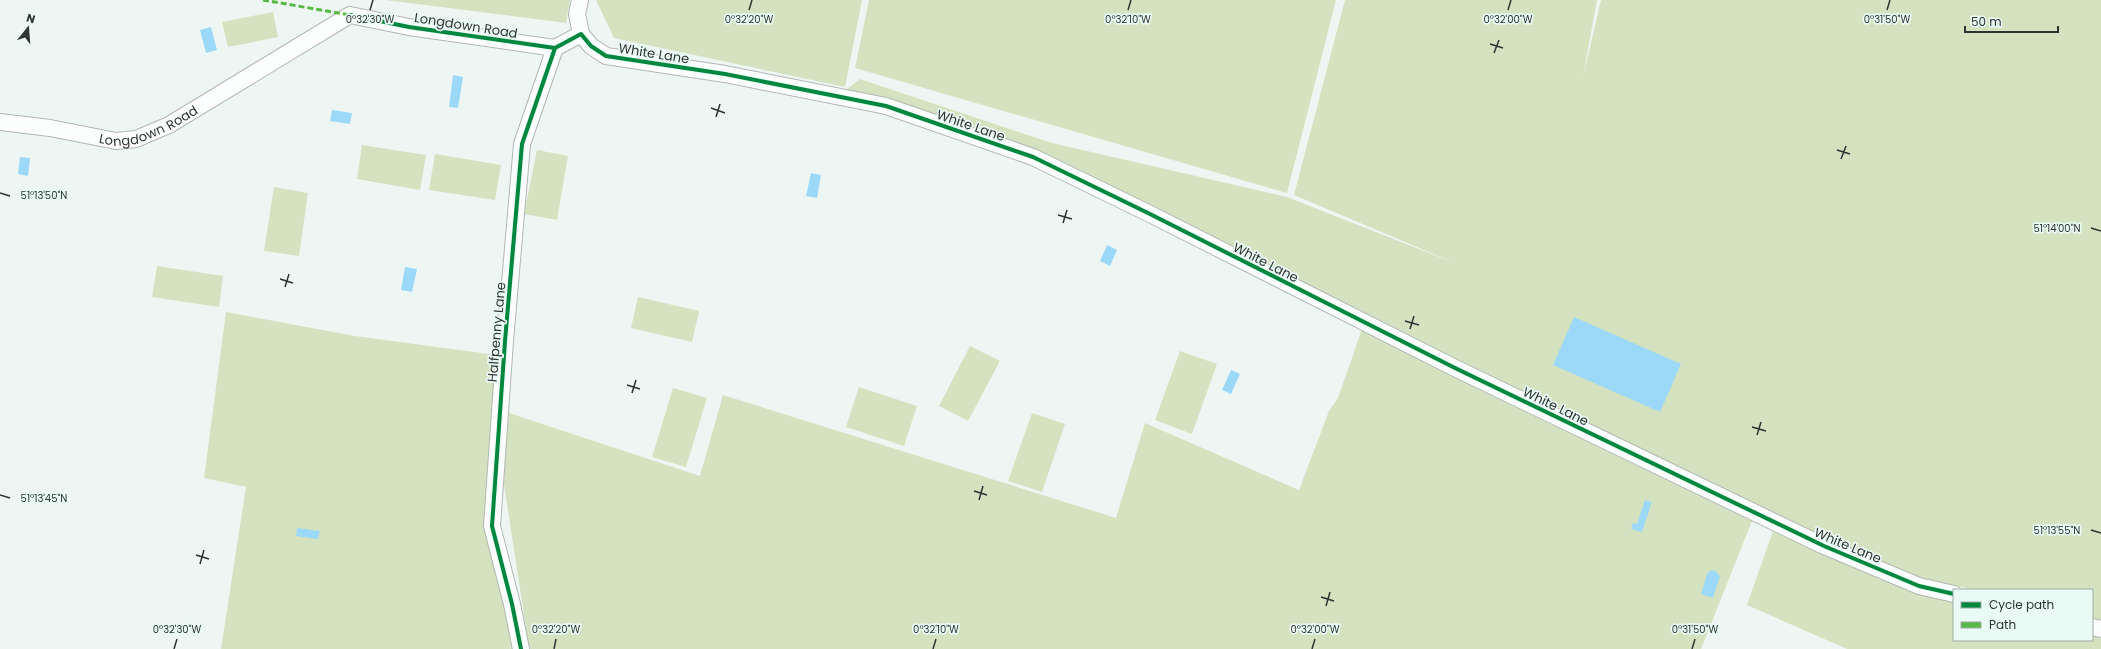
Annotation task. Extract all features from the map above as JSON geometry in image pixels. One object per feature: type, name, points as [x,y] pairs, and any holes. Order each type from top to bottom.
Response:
[{"type":"street","points":[[556,48],[581,34],[577,14],[580,0]]},
{"type":"street","name":"Longdown Road","points":[[0,122],[50,128],[116,141],[136,139],[169,125],[350,15],[409,27],[556,48]]},
{"type":"street","name":"White Lane","points":[[581,34],[591,46],[606,56],[725,74],[886,106],[1034,157],[1384,333],[1685,480],[1824,546],[1919,586],[1953,594]]},
{"type":"street","name":"Halfpenny Lane","points":[[521,649],[512,604],[492,526],[505,341],[522,144],[556,48]]},
{"type":"green space","points":[[386,0],[570,0],[566,23]]},
{"type":"green space","points":[[596,0],[862,0],[845,87],[614,38]]},
{"type":"green space","points":[[869,0],[1336,0],[1287,193],[855,68]]},
{"type":"green space","points":[[1345,0],[1597,0],[1583,77],[1601,0],[2101,0],[2101,622],[2093,620],[2093,589],[1970,589],[1911,576],[1807,532],[1497,383],[1456,359],[1283,276],[1091,178],[842,93],[860,79],[1052,143],[1287,197],[1457,264],[1294,195]]},
{"type":"green space","points":[[273,12],[278,37],[228,47],[222,22]]},
{"type":"green space","points":[[362,145],[426,155],[420,190],[357,179]]},
{"type":"green space","points":[[537,150],[568,156],[557,220],[524,214]]},
{"type":"green space","points":[[435,154],[501,165],[495,200],[429,190]]},
{"type":"green space","points":[[274,187],[308,193],[299,256],[264,251]]},
{"type":"green space","points":[[157,266],[223,276],[219,307],[152,297]]},
{"type":"green space","points":[[638,297],[699,311],[692,342],[631,328]]},
{"type":"green space","points":[[226,312],[355,336],[497,355],[486,518],[515,649],[221,649],[246,487],[204,478]]},
{"type":"green space","points":[[1362,329],[1439,366],[1455,377],[1513,406],[1752,521],[1701,649],[528,649],[503,478],[509,413],[700,476],[723,395],[1116,518],[1145,423],[1299,490],[1329,411],[1338,398]]},
{"type":"green space","points":[[970,346],[1000,361],[968,421],[939,406]]},
{"type":"green space","points":[[1180,351],[1217,364],[1192,434],[1155,420]]},
{"type":"green space","points":[[859,387],[917,406],[904,446],[846,427]]},
{"type":"green space","points":[[673,388],[707,398],[686,467],[652,457]]},
{"type":"green space","points":[[1032,413],[1065,424],[1042,492],[1008,481]]},
{"type":"green space","points":[[1773,531],[1803,545],[1876,573],[1878,579],[1953,601],[1953,641],[2093,641],[2093,634],[2101,636],[2101,649],[1847,649],[1747,605]]},
{"type":"water","points":[[211,27],[217,50],[206,53],[200,30]]},
{"type":"water","points":[[453,75],[463,77],[458,108],[449,107]]},
{"type":"water","points":[[332,110],[352,113],[350,124],[330,121]]},
{"type":"water","points":[[20,157],[30,158],[28,176],[18,174]]},
{"type":"water","points":[[811,173],[821,175],[817,198],[806,196]]},
{"type":"water","points":[[1107,245],[1117,250],[1110,266],[1100,261]]},
{"type":"water","points":[[405,267],[417,269],[412,292],[401,290]]},
{"type":"water","points":[[1574,317],[1681,364],[1660,412],[1553,365]]},
{"type":"water","points":[[1231,370],[1240,374],[1231,394],[1222,390]]},
{"type":"water","points":[[1645,500],[1652,502],[1642,532],[1631,529],[1633,523],[1637,524]]},
{"type":"water","points":[[297,528],[320,531],[318,539],[296,536]]},
{"type":"water","points":[[1714,570],[1720,576],[1713,598],[1701,594],[1708,572]]},
{"type":"marked path","points":[[263,0],[350,15]]},
{"type":"cycle path","points":[[350,15],[409,27],[555,48]]},
{"type":"cycle path","points":[[521,649],[512,604],[492,526],[505,341],[522,144],[555,48],[581,34],[591,46],[606,56],[725,74],[886,106],[1033,157],[1150,214],[1455,368],[1824,546],[1919,586],[1953,594]]}]
